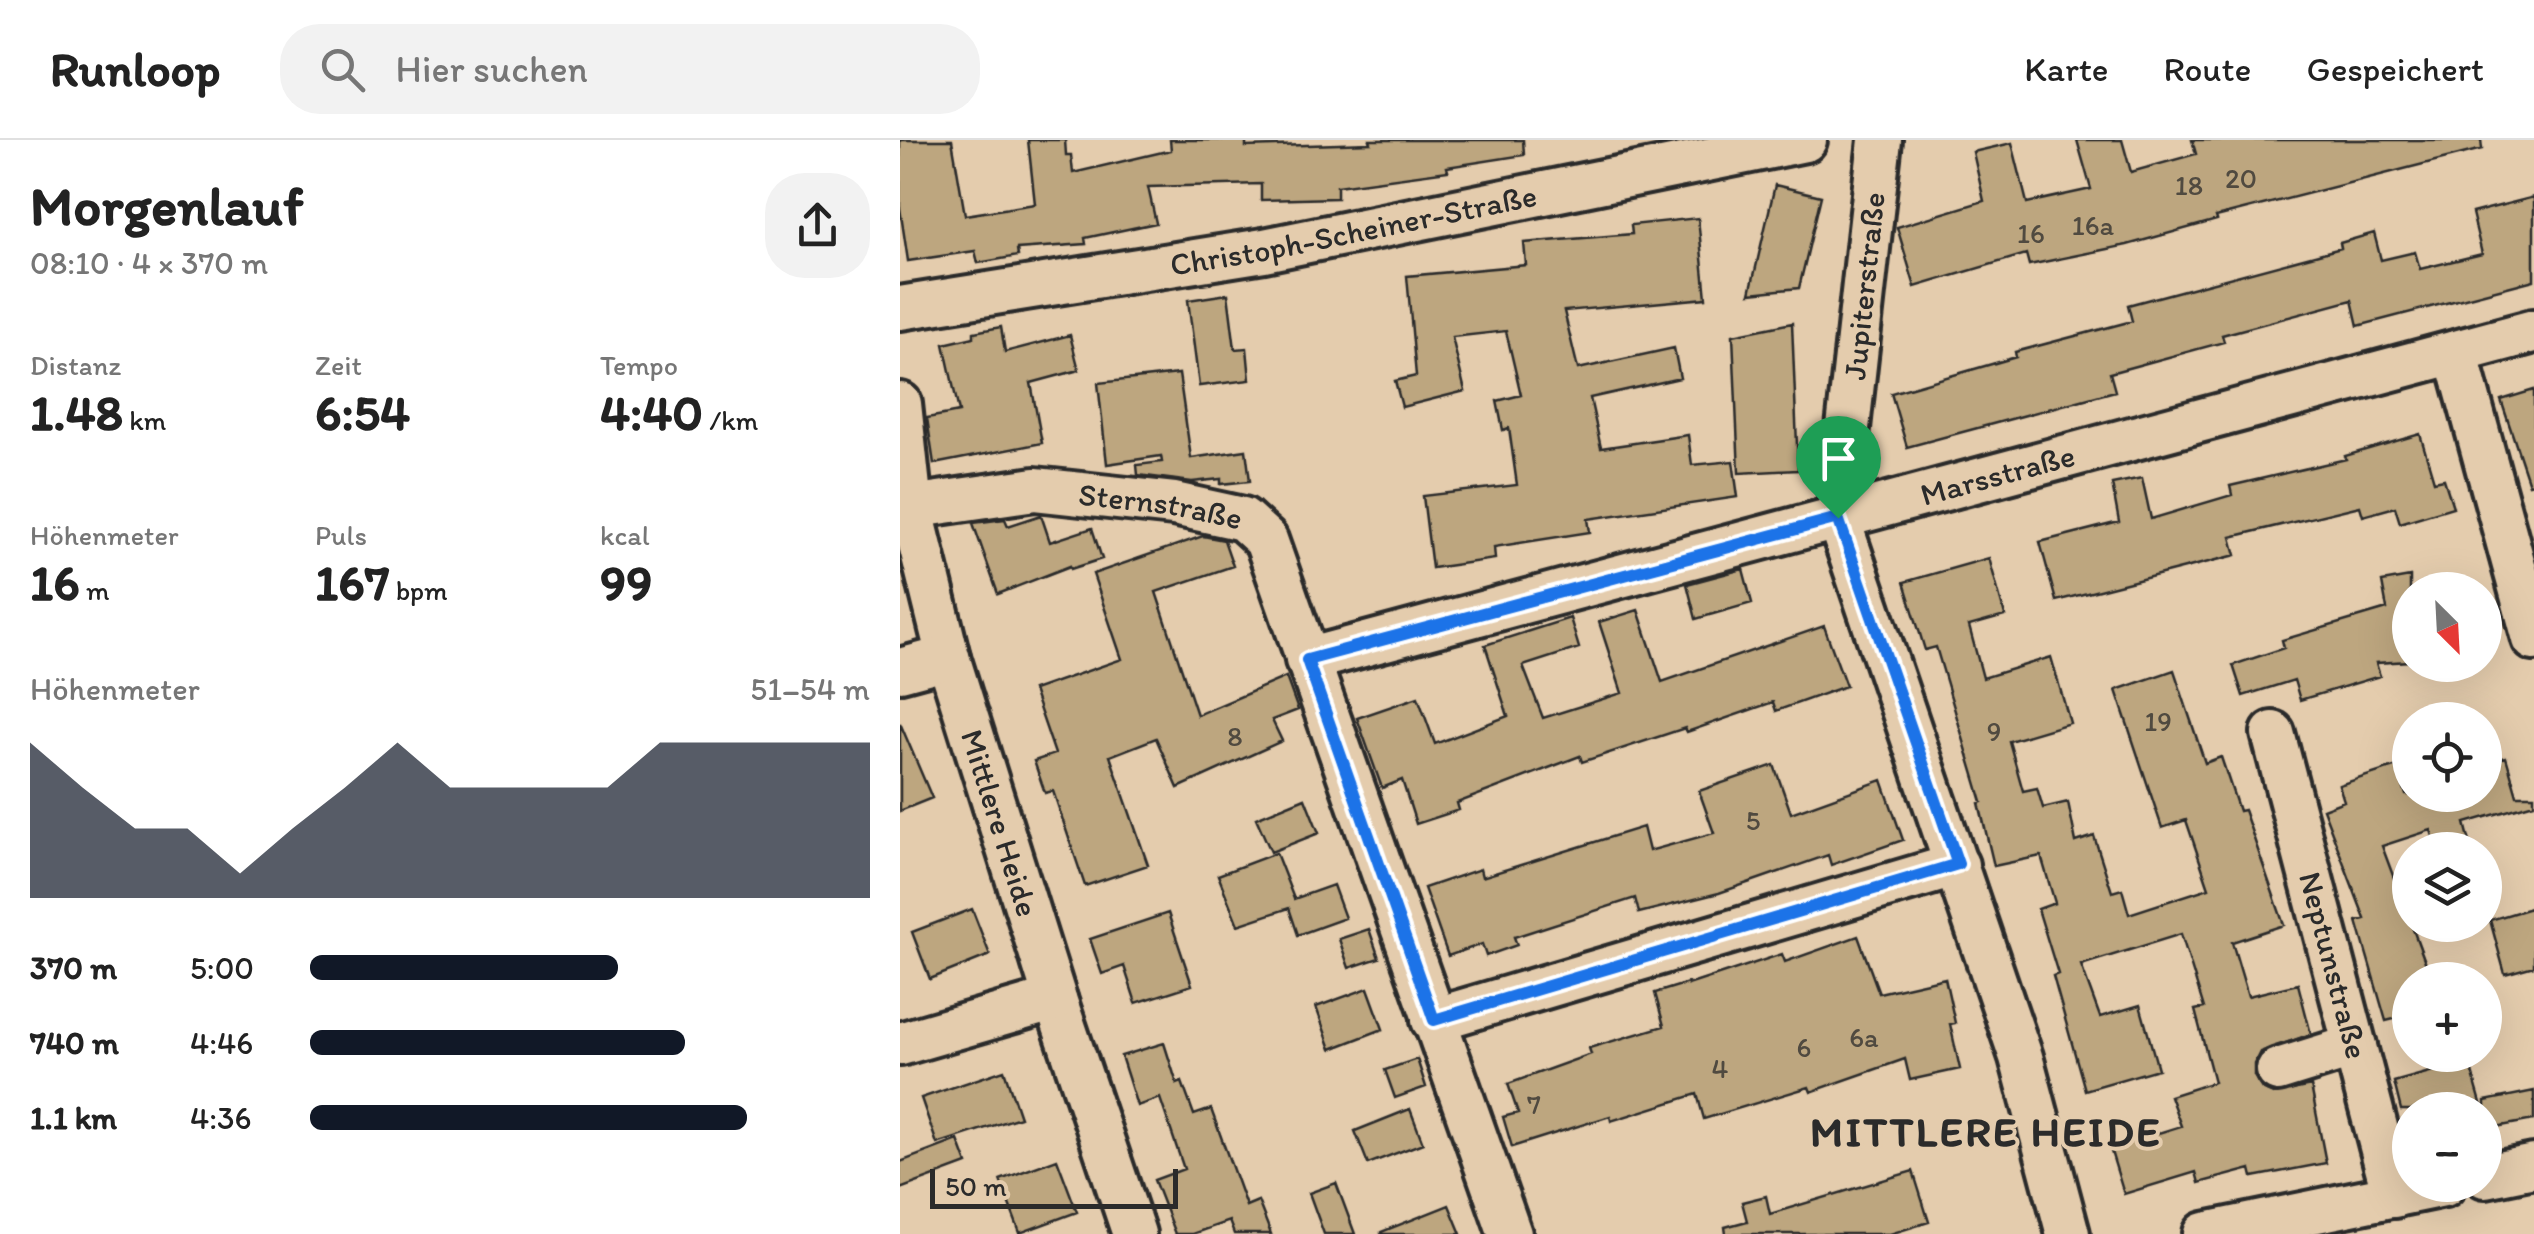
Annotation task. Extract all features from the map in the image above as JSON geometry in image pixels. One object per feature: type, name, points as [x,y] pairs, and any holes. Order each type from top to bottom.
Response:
[{"type":"street","name":"Christoph-Scheiner-Straße","points":[[900,308],[1264,250],[1805,140]]},
{"type":"street","name":"Jupiterstraße","points":[[1880,140],[1838,518],[2021,1056],[2068,1234]]},
{"type":"street","name":"Marsstraße","points":[[1307,660],[2534,331]]},
{"type":"street","points":[[2456,352],[2534,639]]},
{"type":"street","name":"Mittlere Heide","points":[[900,404],[911,507],[948,656],[1055,999],[1134,1234]]},
{"type":"street","name":"Sternstraße","points":[[911,507],[1035,489],[1174,504],[1243,518],[1266,540],[1510,1234]]},
{"type":"street","points":[[900,670],[948,656]]},
{"type":"street","name":"Neptunstraße","points":[[2274,734],[2392,1188]]},
{"type":"street","points":[[1434,1020],[1958,864]]},
{"type":"street","points":[[900,1044],[1055,999]]},
{"type":"street","points":[[2278,1070],[2355,1046]]},
{"type":"street","points":[[2502,1173],[2534,1166]]},
{"type":"street","points":[[2204,1234],[2392,1196]]},
{"type":"building","points":[[900,140],[952,140],[965,215],[1035,204],[1028,140],[1065,140],[1073,173],[1171,150],[1170,140],[1246,140],[1246,147],[1371,143],[1370,140],[1523,140],[1524,155],[1447,167],[1448,171],[1337,186],[1337,198],[1261,200],[1261,184],[1148,187],[1156,223],[1085,238],[1086,244],[1017,249],[1018,256],[978,263],[975,251],[908,261],[900,208]]},
{"type":"building","points":[[2077,140],[2122,140],[2131,172],[2196,154],[2192,140],[2481,140],[2482,149],[2216,217],[2217,220],[2127,245],[2029,265],[2026,254],[1915,287],[1897,227],[1984,201],[1973,152],[2012,143],[2027,203],[2091,189]]},
{"type":"building","points":[[1775,185],[1821,196],[1799,288],[1750,293]]},
{"type":"building","points":[[2534,197],[2534,280],[2358,326],[2352,300],[2222,335],[2224,342],[2110,373],[2115,391],[1907,447],[1891,393],[2016,357],[2015,352],[2132,321],[2128,305],[2341,248],[2340,243],[2374,233],[2381,260],[2415,252],[2420,269],[2482,254],[2472,213]]},
{"type":"building","points":[[1698,218],[1706,298],[1564,311],[1578,369],[1674,348],[1680,378],[1590,398],[1601,448],[1688,435],[1692,465],[1733,461],[1738,497],[1588,519],[1590,532],[1494,547],[1495,559],[1432,568],[1423,496],[1517,485],[1509,428],[1503,430],[1497,401],[1521,395],[1506,331],[1452,337],[1465,391],[1402,407],[1395,381],[1416,376],[1407,276],[1526,265],[1524,243],[1632,234],[1631,225]]},
{"type":"building","points":[[1228,294],[1235,349],[1247,348],[1250,380],[1199,386],[1188,300]]},
{"type":"building","points":[[1792,323],[1798,470],[1739,473],[1733,335]]},
{"type":"building","points":[[1001,327],[1005,352],[1070,335],[1079,370],[1031,383],[1042,443],[934,464],[927,418],[959,412],[944,344]]},
{"type":"building","points":[[1179,374],[1191,458],[1246,450],[1250,481],[1221,484],[1221,479],[1192,482],[1138,475],[1137,465],[1162,462],[1161,456],[1107,464],[1098,383]]},
{"type":"building","points":[[2534,390],[2534,483],[2529,484],[2501,400]]},
{"type":"building","points":[[2420,434],[2434,481],[2444,479],[2453,507],[2400,523],[2395,507],[2363,516],[2360,506],[2231,537],[2236,555],[2056,601],[2040,542],[2119,522],[2112,484],[2142,478],[2151,519],[2232,495],[2230,486],[2346,459],[2345,456]]},
{"type":"building","points":[[1041,515],[1050,542],[1092,528],[1102,559],[1071,569],[1070,566],[998,594],[973,523],[1005,519],[1008,526]]},
{"type":"building","points":[[1203,536],[1224,540],[1233,566],[1156,592],[1197,715],[1286,677],[1298,710],[1272,720],[1282,741],[1178,788],[1156,738],[1110,756],[1148,865],[1085,886],[1053,791],[1045,793],[1034,761],[1055,754],[1033,690],[1122,659],[1093,574]]},
{"type":"building","points":[[1989,558],[2005,616],[1969,626],[1983,678],[2051,657],[2070,723],[2009,741],[2023,791],[2037,788],[2043,808],[2068,802],[2076,842],[2094,836],[2112,892],[2122,889],[2129,914],[2209,888],[2186,820],[2162,828],[2116,690],[2174,670],[2205,763],[2221,757],[2239,811],[2244,810],[2284,925],[2232,942],[2248,996],[2298,984],[2311,1034],[2260,1052],[2254,1076],[2262,1089],[2273,1094],[2311,1086],[2326,1163],[2253,1177],[2251,1169],[2199,1183],[2196,1172],[2124,1194],[2110,1148],[2181,1126],[2170,1096],[2214,1082],[2195,1010],[2204,1008],[2181,934],[2081,965],[2100,1017],[2140,1005],[2158,1069],[2085,1090],[2053,976],[2058,974],[2038,909],[2055,903],[2041,856],[1994,866],[1979,803],[1982,802],[1936,647],[1925,650],[1904,582]]},
{"type":"building","points":[[1743,569],[1752,603],[1696,619],[1687,584]]},
{"type":"building","points":[[2392,580],[2392,662],[2376,663],[2380,676],[2300,700],[2294,680],[2243,696],[2233,665],[2284,648],[2282,640],[2387,609],[2382,582]]},
{"type":"building","points":[[1638,610],[1662,682],[1824,626],[1846,686],[1776,711],[1773,702],[1582,762],[1580,756],[1457,803],[1459,810],[1416,824],[1402,780],[1382,788],[1357,718],[1418,697],[1435,744],[1508,716],[1485,645],[1570,618],[1579,648],[1523,666],[1543,718],[1622,693],[1599,622]]},
{"type":"building","points":[[900,723],[932,798],[900,811]]},
{"type":"building","points":[[2506,757],[2517,795],[2534,795],[2534,803],[2465,823],[2467,832],[2392,832],[2392,843],[2382,846],[2392,873],[2392,942],[2418,942],[2425,962],[2392,962],[2392,1020],[2386,1021],[2357,921],[2365,919],[2323,809],[2344,801],[2339,785],[2392,768],[2392,812],[2502,812],[2502,758]]},
{"type":"building","points":[[1774,765],[1791,813],[1882,780],[1903,840],[1831,865],[1828,855],[1719,893],[1639,913],[1635,898],[1514,937],[1517,945],[1486,956],[1482,944],[1448,956],[1424,888],[1480,869],[1482,877],[1643,827],[1649,851],[1714,833],[1699,791]]},
{"type":"building","points":[[1305,798],[1319,833],[1271,852],[1256,818]]},
{"type":"building","points":[[1276,853],[1294,899],[1333,885],[1345,918],[1298,935],[1289,908],[1238,925],[1218,875]]},
{"type":"building","points":[[2534,907],[2534,966],[2505,974],[2496,942],[2502,942],[2502,916]]},
{"type":"building","points":[[972,909],[990,955],[930,979],[912,932]]},
{"type":"building","points":[[1168,913],[1192,985],[1136,1003],[1124,966],[1102,974],[1090,939]]},
{"type":"building","points":[[1369,929],[1379,958],[1349,968],[1339,939]]},
{"type":"building","points":[[1858,936],[1879,993],[1945,978],[1960,1069],[1910,1080],[1905,1059],[1811,1092],[1809,1087],[1704,1119],[1697,1094],[1512,1147],[1503,1117],[1518,1113],[1508,1084],[1591,1054],[1589,1048],[1664,1026],[1655,993],[1782,954],[1785,962]]},
{"type":"building","points":[[1368,988],[1383,1029],[1331,1049],[1316,1007]]},
{"type":"building","points":[[1164,1043],[1177,1084],[1182,1082],[1194,1115],[1211,1109],[1246,1206],[1258,1201],[1271,1234],[1234,1234],[1229,1221],[1192,1234],[1175,1234],[1154,1180],[1184,1169],[1160,1098],[1137,1106],[1121,1056]]},
{"type":"building","points":[[1417,1059],[1426,1087],[1395,1098],[1385,1070]]},
{"type":"building","points":[[1004,1070],[1020,1117],[937,1144],[921,1098]]},
{"type":"building","points":[[2430,1072],[2472,1072],[2478,1092],[2396,1092],[2394,1082]]},
{"type":"building","points":[[2534,1091],[2534,1120],[2502,1126],[2502,1098]]},
{"type":"building","points":[[1410,1109],[1423,1143],[1368,1164],[1355,1131]]},
{"type":"building","points":[[958,1140],[967,1164],[900,1189],[900,1162]]},
{"type":"building","points":[[1057,1159],[1077,1212],[1020,1233],[1000,1180]]},
{"type":"building","points":[[1913,1171],[1929,1222],[1890,1234],[1726,1234],[1725,1227],[1747,1221],[1742,1202],[1766,1196],[1770,1214]]},
{"type":"building","points":[[1336,1183],[1355,1234],[1324,1234],[1309,1193]]},
{"type":"building","points":[[1449,1205],[1461,1234],[1381,1234],[1381,1232]]},
{"type":"district","name":"MITTLERE HEIDE","points":[[1986,1131]]},
{"type":"route","points":[[1838,518],[1958,864],[1434,1020],[1307,660],[1838,518]]}]
